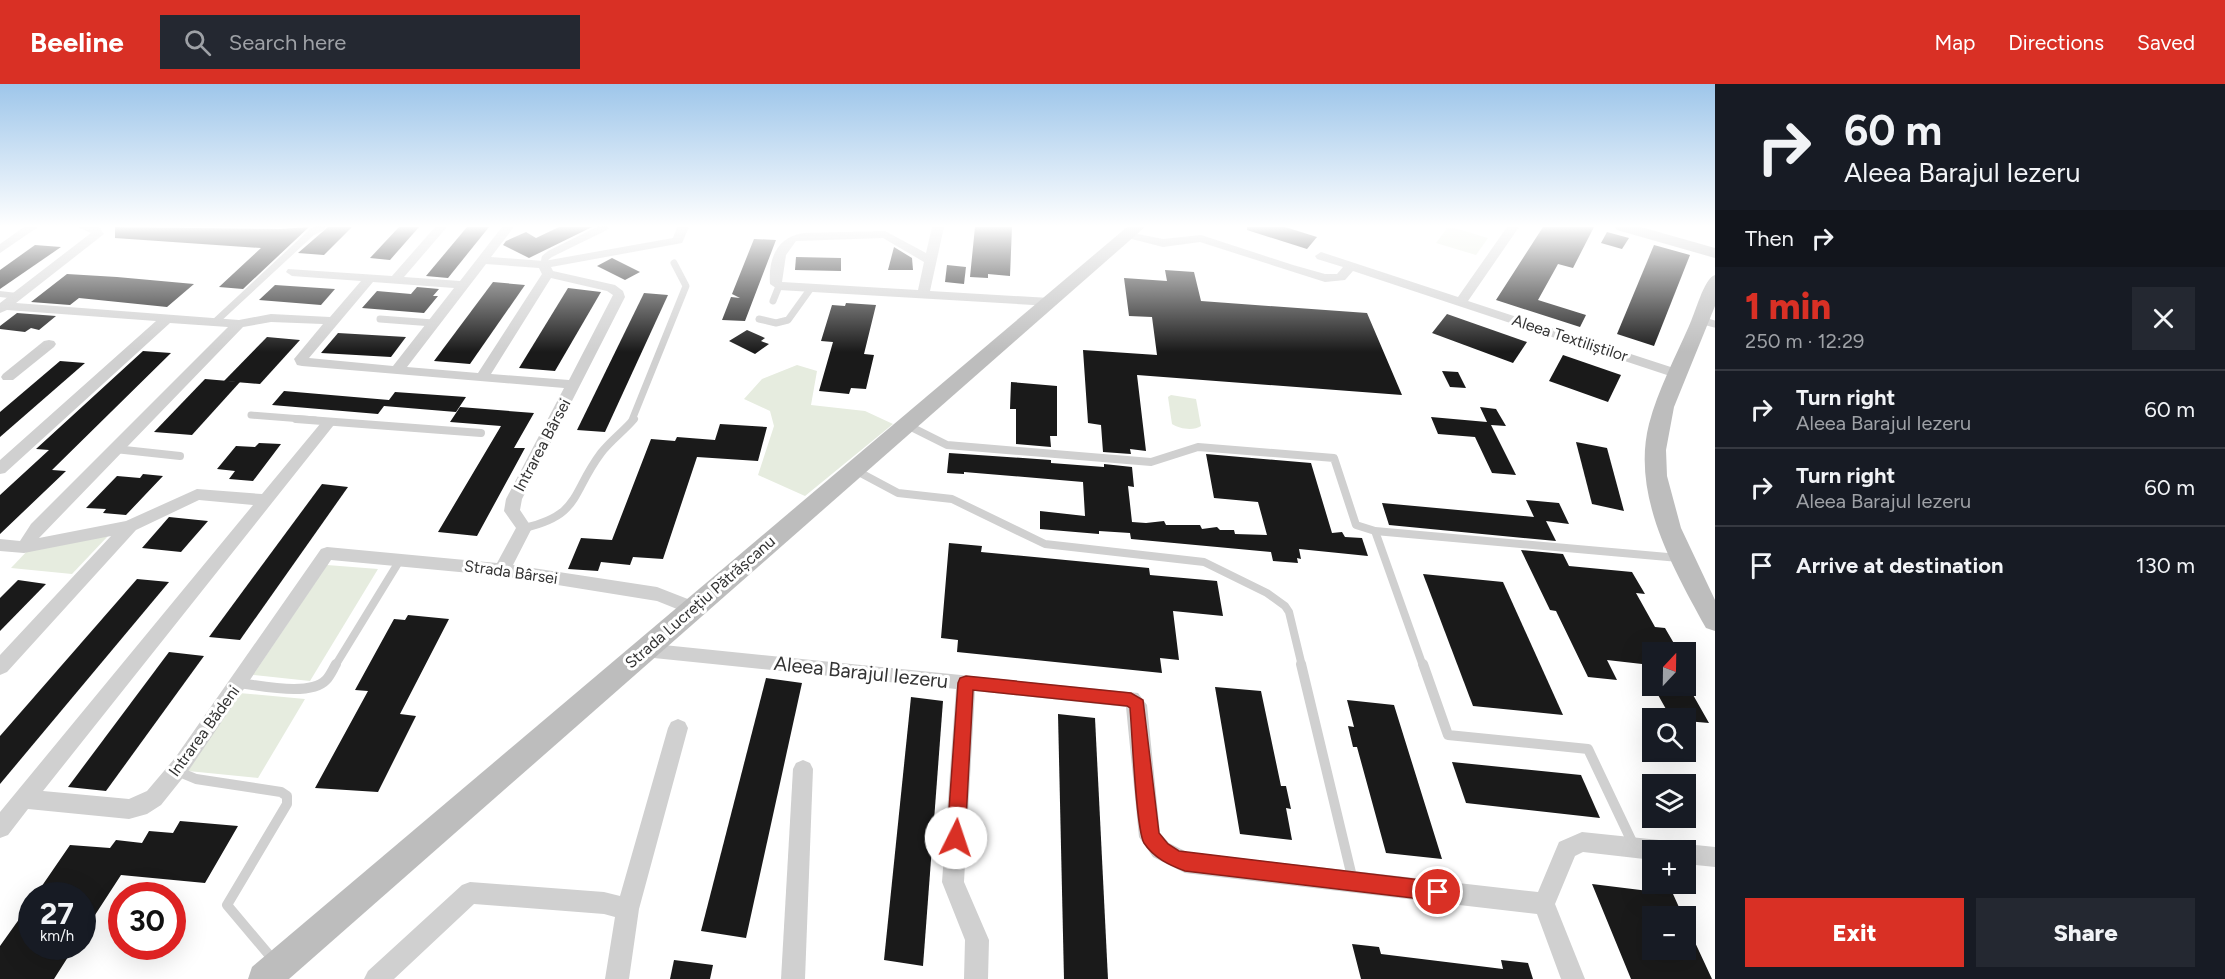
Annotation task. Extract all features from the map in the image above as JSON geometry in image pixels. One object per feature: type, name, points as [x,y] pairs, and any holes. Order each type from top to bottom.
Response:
[{"type":"main road","name":"Strada Lucrețiu Pătrășcanu","points":[[271,973],[692,608],[1089,269]]},
{"type":"main road","points":[[1715,280],[1708,322],[1678,374],[1659,427],[1657,462],[1664,507],[1682,558],[1715,621]]},
{"type":"street","points":[[2,303],[17,296],[53,269]]},
{"type":"street","points":[[395,280],[405,269]]},
{"type":"street","points":[[396,371],[475,269]]},
{"type":"street","points":[[482,377],[546,269]]},
{"type":"street","name":"Intrarea Bârsei","points":[[524,528],[512,511],[514,499],[619,294],[611,288],[546,269]]},
{"type":"street","points":[[777,269],[775,275],[776,284],[779,286],[1050,302]]},
{"type":"street","points":[[923,294],[928,269]]},
{"type":"street","points":[[1292,269],[1325,278],[1341,277],[1348,269]]},
{"type":"street","name":"Aleea Textiliștilor","points":[[1359,269],[1678,374]]},
{"type":"street","points":[[1461,302],[1484,269]]},
{"type":"street","points":[[292,273],[462,285]]},
{"type":"street","name":"Intrarea Bârsei","points":[[370,278],[301,358],[302,362],[574,384]]},
{"type":"street","points":[[2,303],[239,324],[271,318],[332,321]]},
{"type":"street","points":[[0,469],[166,319]]},
{"type":"street","points":[[24,547],[37,528],[239,324]]},
{"type":"street","points":[[3,379],[49,344]]},
{"type":"street","points":[[0,828],[330,421]]},
{"type":"street","points":[[0,545],[24,547],[130,526],[197,494],[265,500]]},
{"type":"street","points":[[0,667],[130,526]]},
{"type":"street","points":[[502,570],[524,528]]},
{"type":"street","name":"Strada Bârsei","points":[[327,554],[502,570],[657,594],[692,608]]},
{"type":"street","name":"Intrarea Bădeni","points":[[24,799],[129,809],[140,807],[154,798],[182,764],[327,554]]},
{"type":"street","name":"Aleea Barajul Iezeru","points":[[644,650],[1131,699],[1136,702],[1150,837],[1161,850],[1174,858],[1185,862],[1544,904]]},
{"type":"street","points":[[966,683],[953,882],[977,940],[976,979]]},
{"type":"street","points":[[617,979],[628,909],[678,728]]},
{"type":"street","points":[[793,979],[803,770]]},
{"type":"street","points":[[1573,979],[1544,904],[1567,849],[1582,842],[1642,849]]},
{"type":"street","points":[[376,979],[470,893],[604,903],[628,909]]},
{"type":"lane","points":[[215,322],[272,269]]},
{"type":"lane","points":[[524,528],[545,524],[560,516],[576,501],[599,457],[628,428],[636,415],[686,286],[677,269]]},
{"type":"lane","points":[[773,301],[779,286]]},
{"type":"lane","points":[[759,319],[776,323],[788,320],[811,288]]},
{"type":"lane","points":[[380,318],[433,323]]},
{"type":"lane","points":[[251,415],[482,433]]},
{"type":"lane","points":[[907,425],[947,445],[1151,462],[1198,447],[1334,459],[1356,525],[1375,531],[1682,558]]},
{"type":"lane","points":[[115,449],[180,456]]},
{"type":"lane","points":[[855,470],[898,493],[952,499],[1045,544],[1204,562],[1267,593],[1285,606],[1289,612],[1353,882]]},
{"type":"lane","points":[[1375,531],[1448,735],[1588,749],[1634,848]]},
{"type":"lane","points":[[238,683],[306,689],[317,687],[326,681],[400,560]]},
{"type":"lane","points":[[182,764],[184,774],[196,779],[281,792],[287,796],[287,804],[227,905],[271,973]]},
{"type":"shaded area","points":[[797,365],[817,371],[811,405],[865,411],[893,424],[805,496],[758,475],[774,426],[770,411],[744,399],[762,379]]},
{"type":"shaded area","points":[[1171,395],[1196,399],[1201,426],[1186,429],[1172,424],[1168,397]]},
{"type":"shaded area","points":[[108,536],[72,574],[11,568],[30,548]]},
{"type":"shaded area","points":[[327,565],[378,569],[310,681],[253,675]]},
{"type":"shaded area","points":[[239,693],[305,699],[258,778],[188,771]]},
{"type":"building","points":[[2,269],[29,269],[0,289]]},
{"type":"building","points":[[239,269],[265,269],[243,289],[219,287]]},
{"type":"building","points":[[432,269],[455,269],[448,278],[426,276]]},
{"type":"building","points":[[603,269],[634,269],[640,272],[625,280]]},
{"type":"building","points":[[742,269],[765,269],[745,321],[722,320],[731,297],[740,298],[732,294]]},
{"type":"building","points":[[795,269],[841,269],[841,271]]},
{"type":"building","points":[[913,269],[913,270],[888,270]]},
{"type":"building","points":[[947,269],[966,269],[964,284],[945,282]]},
{"type":"building","points":[[971,269],[1010,269],[1010,276],[988,274],[988,278],[970,277]]},
{"type":"building","points":[[1516,269],[1555,269],[1538,300],[1586,315],[1580,327],[1496,300]]},
{"type":"building","points":[[1644,269],[1685,269],[1654,346],[1617,334]]},
{"type":"building","points":[[1165,270],[1194,272],[1201,301],[1367,313],[1402,395],[1137,375],[1146,451],[1130,449],[1131,454],[1103,452],[1101,425],[1088,423],[1083,350],[1157,355],[1152,317],[1129,316],[1124,278],[1167,281]]},
{"type":"building","points":[[67,274],[194,284],[167,307],[79,298],[70,305],[31,302]]},
{"type":"building","points":[[493,282],[525,285],[470,364],[434,361]]},
{"type":"building","points":[[275,285],[335,289],[321,305],[259,300]]},
{"type":"building","points":[[417,287],[439,289],[433,296],[438,296],[424,313],[362,308],[377,291],[411,294]]},
{"type":"building","points":[[568,288],[601,292],[555,371],[519,368]]},
{"type":"building","points":[[644,293],[668,295],[605,432],[577,430]]},
{"type":"building","points":[[846,303],[876,305],[864,354],[874,355],[866,389],[851,388],[849,394],[819,391],[833,342],[821,341],[832,305],[845,306]]},
{"type":"building","points":[[17,313],[56,316],[39,330],[31,328],[25,332],[0,329],[0,326]]},
{"type":"building","points":[[1447,314],[1527,342],[1513,363],[1432,333]]},
{"type":"building","points":[[747,330],[765,338],[761,341],[769,344],[755,354],[729,341]]},
{"type":"building","points":[[338,333],[406,337],[391,357],[321,353]]},
{"type":"building","points":[[267,337],[300,340],[260,384],[224,381]]},
{"type":"building","points":[[143,351],[171,353],[52,470],[66,471],[0,534],[0,495],[49,450],[36,449]]},
{"type":"building","points":[[1563,355],[1621,375],[1608,402],[1549,381]]},
{"type":"building","points":[[60,361],[85,363],[0,437],[0,412]]},
{"type":"building","points":[[1442,371],[1458,372],[1466,388],[1450,387]]},
{"type":"building","points":[[205,379],[240,382],[192,435],[154,432]]},
{"type":"building","points":[[1011,382],[1057,386],[1057,436],[1050,436],[1051,447],[1016,444],[1016,409],[1010,409]]},
{"type":"building","points":[[284,391],[389,400],[395,392],[466,397],[456,412],[384,406],[378,414],[272,405]]},
{"type":"building","points":[[460,407],[534,413],[514,448],[525,448],[477,536],[438,532],[501,426],[450,422]]},
{"type":"building","points":[[1480,407],[1496,409],[1506,426],[1491,425],[1516,475],[1492,473],[1475,437],[1438,434],[1431,417],[1487,422]]},
{"type":"building","points":[[720,424],[767,427],[758,461],[697,457],[663,559],[633,557],[630,565],[601,562],[598,571],[568,569],[581,538],[612,540],[651,439],[675,441],[677,437],[715,440]]},
{"type":"building","points":[[1576,442],[1607,448],[1624,511],[1592,504]]},
{"type":"building","points":[[259,443],[281,444],[253,481],[229,479],[235,471],[217,469],[236,446],[255,447]]},
{"type":"building","points":[[949,453],[1051,460],[1051,463],[1132,467],[1134,487],[1128,486],[1132,522],[1164,521],[1166,525],[1200,525],[1202,529],[1217,527],[1220,530],[1234,530],[1235,534],[1267,535],[1258,502],[1214,498],[1206,454],[1311,463],[1332,533],[1342,532],[1345,537],[1362,538],[1368,556],[1299,549],[1301,559],[1297,558],[1298,563],[1273,561],[1271,552],[1131,539],[1130,533],[1099,531],[1099,534],[1040,529],[1040,511],[1085,516],[1083,482],[964,472],[964,474],[947,473]]},
{"type":"building","points":[[143,474],[163,476],[126,515],[103,513],[106,509],[86,508],[117,476],[140,478]]},
{"type":"building","points":[[322,484],[348,487],[240,640],[209,637]]},
{"type":"building","points":[[1526,500],[1559,503],[1569,524],[1546,521],[1556,541],[1389,525],[1382,503],[1534,517]]},
{"type":"building","points":[[169,517],[208,521],[181,552],[142,548]]},
{"type":"building","points":[[949,543],[982,546],[981,552],[1149,568],[1150,575],[1217,581],[1223,616],[1173,611],[1179,660],[1160,658],[1162,673],[957,652],[958,640],[941,638]]},
{"type":"building","points":[[1521,550],[1563,554],[1569,566],[1632,572],[1645,594],[1636,593],[1655,627],[1665,628],[1673,642],[1642,642],[1642,664],[1607,660],[1617,680],[1588,677],[1556,611],[1550,610]]},
{"type":"building","points":[[1423,574],[1503,582],[1563,715],[1473,706]]},
{"type":"building","points":[[137,579],[169,582],[0,784],[0,736]]},
{"type":"building","points":[[18,580],[46,584],[0,631],[0,598]]},
{"type":"building","points":[[408,615],[449,619],[400,714],[416,716],[378,792],[315,788],[368,691],[355,690],[394,619],[405,620]]},
{"type":"building","points":[[169,652],[204,656],[106,791],[68,787]]},
{"type":"building","points":[[766,678],[802,683],[746,938],[701,931]]},
{"type":"building","points":[[1215,687],[1261,691],[1281,786],[1286,786],[1291,809],[1286,808],[1292,840],[1240,834]]},
{"type":"building","points":[[1659,696],[1694,696],[1709,723],[1696,722],[1696,708],[1665,708]]},
{"type":"building","points":[[911,697],[943,701],[923,966],[884,960]]},
{"type":"building","points":[[1347,700],[1394,705],[1442,859],[1386,853],[1357,747],[1353,747],[1348,726],[1354,727]]},
{"type":"building","points":[[1058,714],[1095,718],[1108,979],[1064,979]]},
{"type":"building","points":[[1452,762],[1581,775],[1600,818],[1466,803]]},
{"type":"building","points":[[180,821],[238,826],[205,883],[121,875],[116,882],[108,882],[108,895],[96,913],[96,882],[45,882],[70,845],[110,848],[116,840],[142,843],[149,831],[173,833]]},
{"type":"building","points":[[1592,884],[1642,890],[1642,894],[1673,894],[1678,906],[1642,906],[1642,960],[1696,960],[1696,945],[1712,979],[1631,979]]},
{"type":"building","points":[[18,921],[18,960],[66,960],[54,979],[0,979],[0,946]]},
{"type":"building","points":[[1352,944],[1379,947],[1381,954],[1503,969],[1501,960],[1528,963],[1533,979],[1361,979]]},
{"type":"building","points":[[674,960],[713,965],[710,979],[670,979]]},
{"type":"route","points":[[956,838],[966,683],[1131,699],[1137,705],[1150,837],[1161,850],[1185,862],[1438,892]]}]
